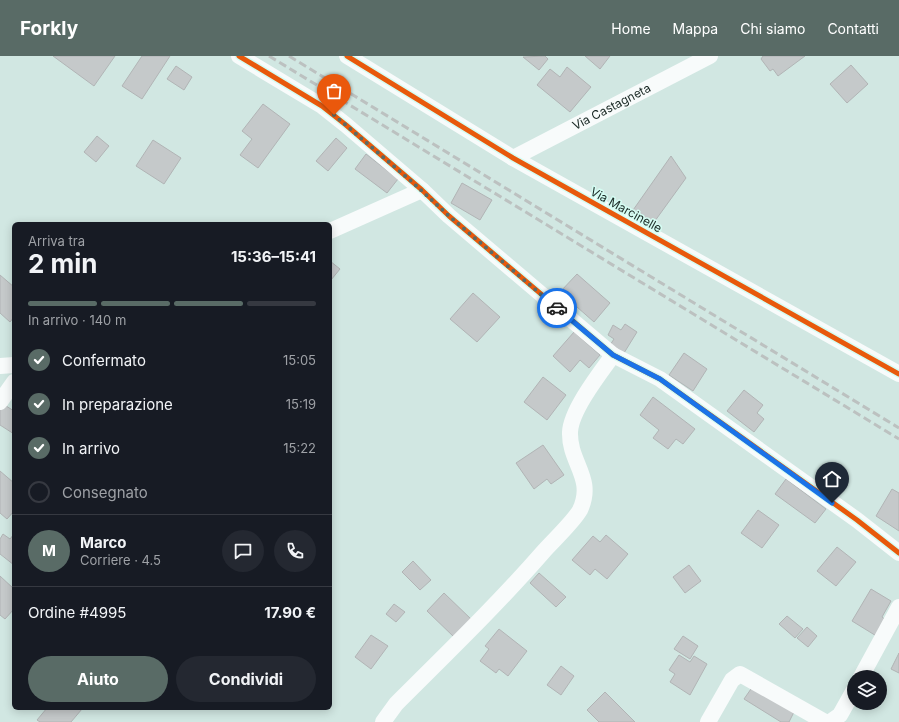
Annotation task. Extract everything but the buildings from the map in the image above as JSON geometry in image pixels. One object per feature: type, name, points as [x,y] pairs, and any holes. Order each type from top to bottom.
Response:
[{"type":"street","points":[[239,56],[322,106],[613,355],[660,379],[857,520],[899,553]]},
{"type":"street","name":"Via Marcinelle","points":[[347,56],[513,158],[899,374]]},
{"type":"street","name":"Via Castagneta","points":[[513,158],[710,56]]},
{"type":"street","points":[[332,230],[422,190]]},
{"type":"street","points":[[383,722],[396,704],[502,599],[579,512],[586,492],[571,447],[570,430],[573,418],[613,355]]},
{"type":"street","points":[[0,366],[12,365]]},
{"type":"street","points":[[0,402],[12,385]]},
{"type":"street","points":[[865,670],[899,607]]},
{"type":"street","points":[[708,722],[732,680],[740,674],[825,722]]},
{"type":"street","points":[[830,722],[840,715],[847,702]]},
{"type":"railway","points":[[269,56],[899,439]]},
{"type":"railway","points":[[289,56],[899,428]]},
{"type":"cycle path","points":[[239,56],[322,106],[346,125],[422,190],[449,216],[613,355],[660,379],[857,520],[899,553]]},
{"type":"cycle path","points":[[347,56],[513,158],[899,374]]},
{"type":"way so far","points":[[334,115],[557,308]]},
{"type":"route","points":[[557,308],[613,355],[660,379],[832,503]]}]
